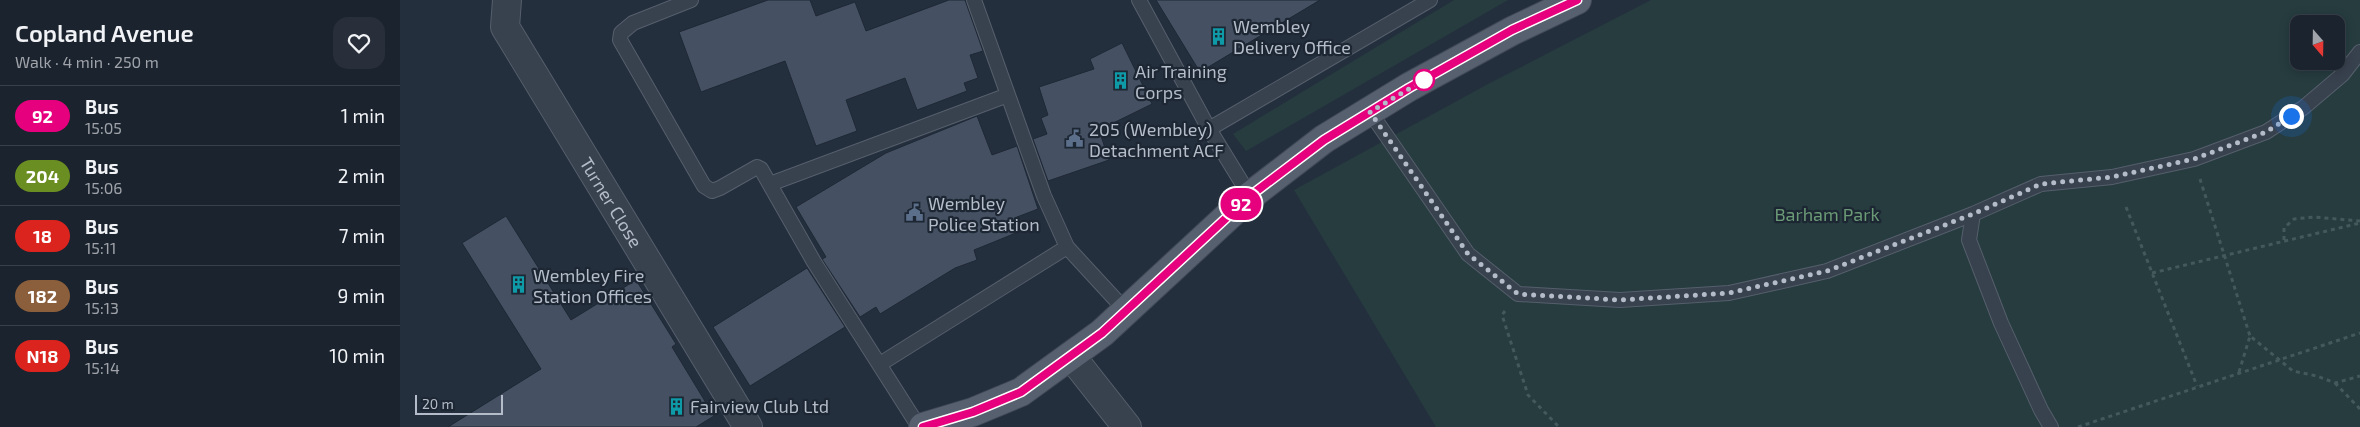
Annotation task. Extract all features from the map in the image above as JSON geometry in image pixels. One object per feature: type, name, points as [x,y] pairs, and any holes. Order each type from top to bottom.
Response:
[{"type":"main road","points":[[921,427],[973,412],[1021,392],[1102,333],[1250,196],[1324,140],[1409,88],[1512,30],[1577,0]]},
{"type":"street","name":"Turner Close","points":[[507,0],[505,27],[748,427]]},
{"type":"street","points":[[1071,356],[1127,427]]},
{"type":"lane","points":[[691,0],[633,23],[621,33],[620,40],[704,186],[712,191],[757,167],[761,170],[814,262],[921,427]]},
{"type":"lane","points":[[974,0],[1044,196],[1067,247],[1126,311]]},
{"type":"lane","points":[[1138,0],[1209,129],[1250,196]]},
{"type":"lane","points":[[1209,129],[1430,0]]},
{"type":"lane","points":[[2342,75],[2360,52]]},
{"type":"lane","points":[[1370,112],[1468,254],[1518,294],[1620,300],[1729,293],[1827,271],[1973,214],[2041,184],[2112,177],[2194,159],[2266,132],[2303,108],[2342,75],[2360,64]]},
{"type":"lane","points":[[770,184],[1008,95]]},
{"type":"lane","points":[[1973,214],[1969,240],[2001,323],[2041,410],[2051,427]]},
{"type":"lane","points":[[880,364],[1067,247]]},
{"type":"path","points":[[2194,159],[2250,336],[2238,373]]},
{"type":"path","points":[[2126,206],[2197,386]]},
{"type":"path","points":[[2284,240],[2284,228],[2294,219],[2314,217],[2360,222]]},
{"type":"path","points":[[2152,272],[2360,222]]},
{"type":"path","points":[[1518,294],[1502,315],[1528,395],[1559,427]]},
{"type":"path","points":[[2078,427],[2360,333]]},
{"type":"path","points":[[2250,336],[2293,371],[2317,376],[2335,383],[2360,409]]},
{"type":"path","points":[[2335,383],[2360,376]]},
{"type":"green space","points":[[1454,0],[1508,0],[1246,151],[1233,134]]},
{"type":"green space","name":"Barham Park","points":[[1651,0],[2360,0],[2360,427],[1436,427],[1294,190],[1488,84]]},
{"type":"building","points":[[768,0],[810,0],[816,16],[855,2],[866,31],[949,0],[965,0],[983,51],[970,55],[978,78],[964,83],[967,91],[917,110],[905,78],[846,100],[857,131],[816,146],[785,61],[701,92],[679,32]]},
{"type":"building","name":"Wembley Delivery Office","points":[[1156,0],[1320,0],[1200,72]]},
{"type":"building","points":[[1122,43],[1152,104],[1099,130],[1109,160],[1048,181],[1033,139],[1047,134],[1041,118],[1048,115],[1039,87],[1094,69],[1090,59]]},
{"type":"building","name":"Wembley Police Station","points":[[977,116],[992,155],[1017,146],[1038,209],[1017,217],[1021,231],[974,250],[977,260],[955,268],[880,314],[876,307],[860,317],[822,259],[826,257],[796,207],[886,153]]},
{"type":"building","points":[[506,216],[571,320],[636,280],[676,344],[672,347],[714,416],[696,427],[448,427],[541,369],[462,243]]},
{"type":"building","points":[[807,268],[845,327],[750,386],[713,327]]},
{"type":"bus line","name":"92","points":[[923,427],[973,412],[1021,392],[1102,333],[1250,196],[1324,140],[1409,88],[1512,30],[1577,0]]},
{"type":"place","name":"Wembley Delivery Office","points":[[1219,36]]},
{"type":"place","name":"Air Training Corps","points":[[1121,81]]},
{"type":"place","name":"205 (Wembley) Detachment ACF","points":[[1075,139]]},
{"type":"place","name":"Wembley Police Station","points":[[914,213]]},
{"type":"place","name":"Wembley Fire Station Offices","points":[[519,285]]},
{"type":"place","name":"Fairview Club Ltd","points":[[676,406]]},
{"type":"route","points":[[1424,80],[1370,112],[1468,254],[1518,294],[1620,300],[1729,293],[1827,271],[1973,214],[2041,184],[2112,177],[2194,159],[2266,132],[2291,116]]}]
